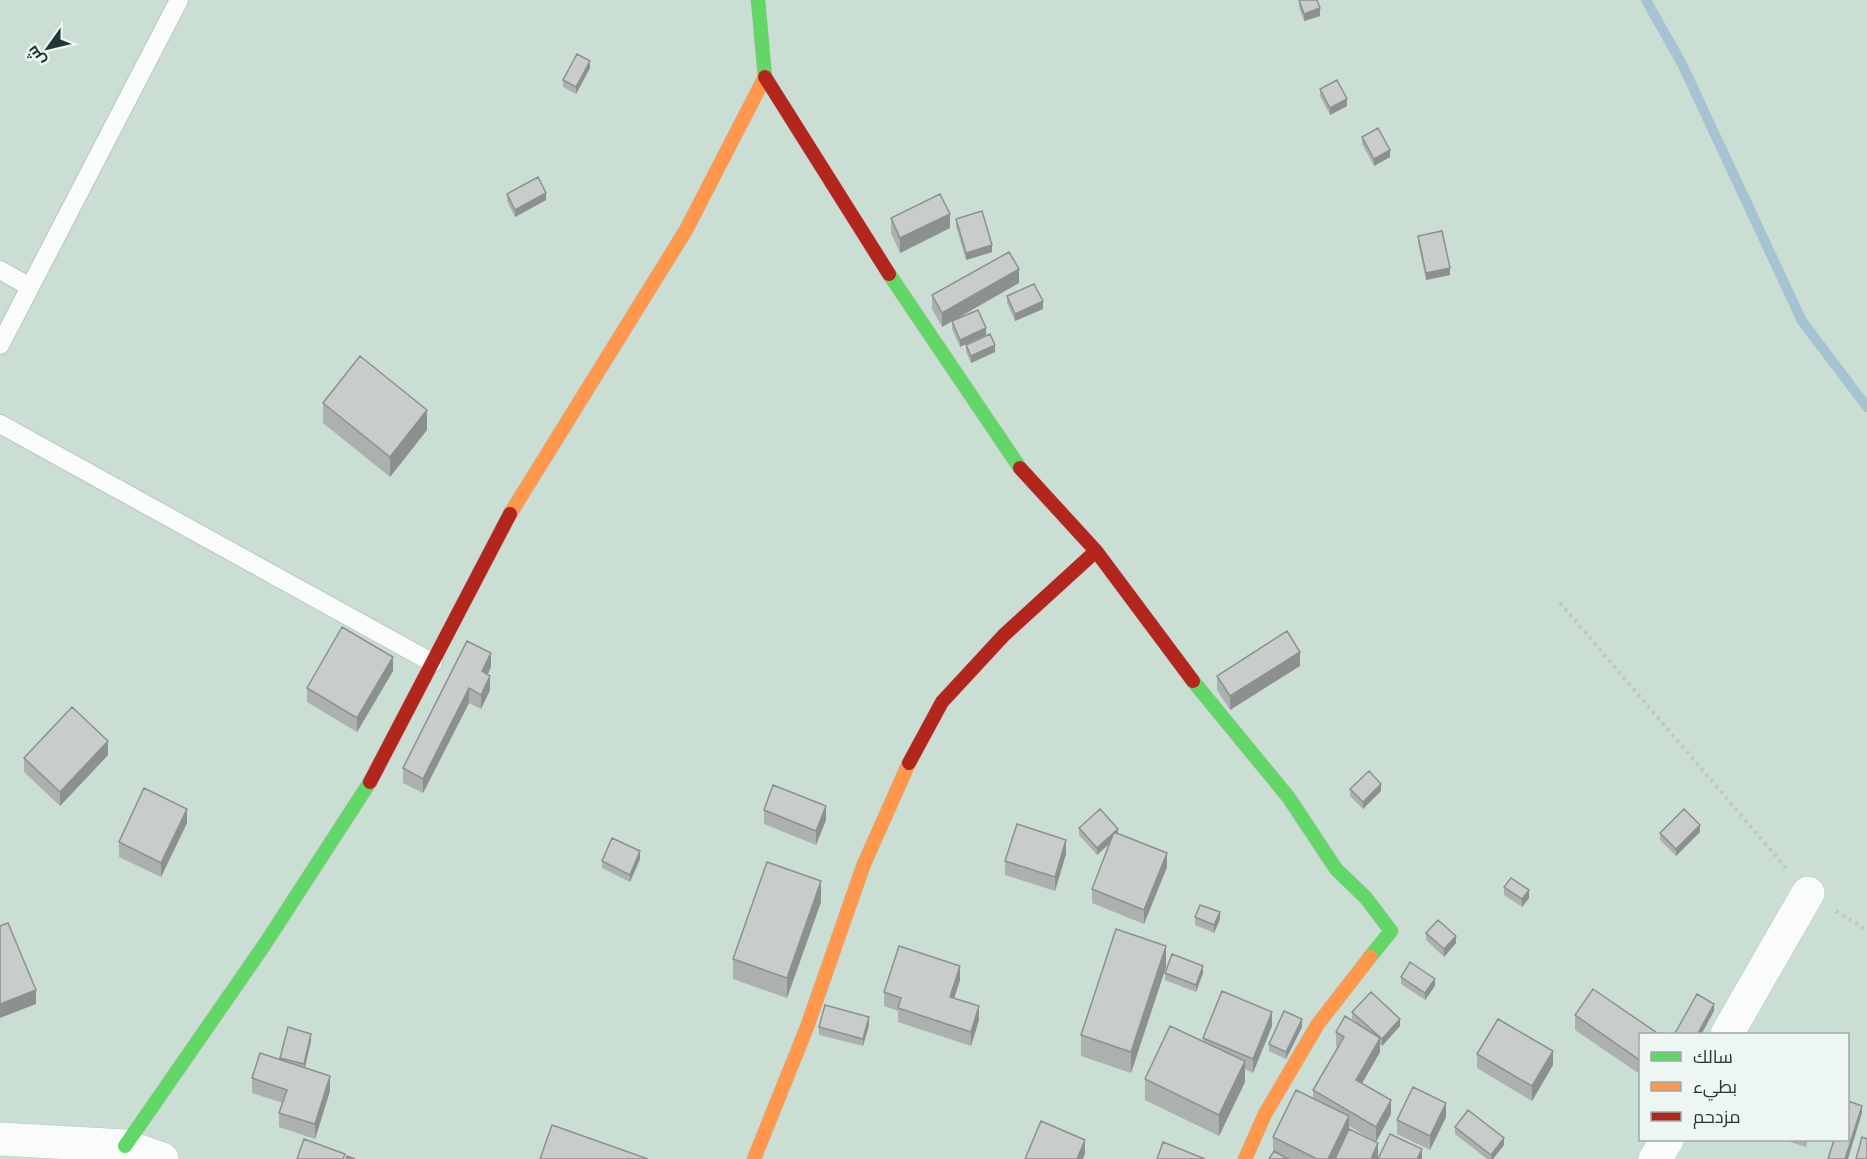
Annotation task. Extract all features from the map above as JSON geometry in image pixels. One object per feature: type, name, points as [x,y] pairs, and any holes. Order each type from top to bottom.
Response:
[{"type":"street","points":[[758,0],[765,78],[907,303],[1015,462],[1096,551],[1197,686],[1289,798],[1336,869],[1366,898],[1391,931],[1318,1024],[1265,1114],[1245,1159]]},
{"type":"street","points":[[125,1146],[265,944],[378,770],[516,503],[686,230],[765,78]]},
{"type":"street","points":[[754,1159],[807,1027],[864,864],[908,765],[942,702],[1004,635],[1096,551]]},
{"type":"street","points":[[1728,1033],[1808,893]]},
{"type":"street","points":[[0,1139],[125,1146],[162,1159]]},
{"type":"street","points":[[1655,1159],[1665,1141]]},
{"type":"lane","points":[[0,345],[179,0]]},
{"type":"lane","points":[[0,270],[30,288]]},
{"type":"lane","points":[[0,424],[433,663]]},
{"type":"path","points":[[1560,603],[1808,893],[1867,930]]},
{"type":"green space","points":[[0,0],[1867,0],[1867,1159],[0,1159]]},
{"type":"building","points":[[1299,0],[1317,0],[1320,8],[1304,14]]},
{"type":"building","points":[[577,54],[590,61],[576,87],[563,80]]},
{"type":"building","points":[[1337,80],[1347,99],[1330,108],[1320,89]]},
{"type":"building","points":[[1378,128],[1390,150],[1374,159],[1362,137]]},
{"type":"building","points":[[538,177],[546,193],[515,210],[507,194]]},
{"type":"building","points":[[940,194],[950,214],[900,238],[891,218]]},
{"type":"building","points":[[982,211],[992,245],[966,253],[956,219]]},
{"type":"building","points":[[1442,231],[1450,268],[1426,273],[1418,236]]},
{"type":"building","points":[[1009,252],[1019,269],[942,313],[932,295]]},
{"type":"building","points":[[1034,284],[1043,301],[1015,314],[1007,296]]},
{"type":"building","points":[[978,310],[986,328],[960,340],[952,321]]},
{"type":"building","points":[[990,334],[995,345],[971,356],[966,345]]},
{"type":"building","points":[[360,356],[427,410],[390,457],[323,403]]},
{"type":"building","points":[[342,627],[393,657],[357,718],[307,688]]},
{"type":"building","points":[[1287,631],[1300,652],[1230,696],[1217,676]]},
{"type":"building","points":[[467,641],[491,653],[482,671],[490,676],[481,695],[469,688],[423,779],[403,768]]},
{"type":"building","points":[[72,707],[108,741],[60,792],[24,758]]},
{"type":"building","points":[[1369,771],[1381,784],[1363,802],[1350,789]]},
{"type":"building","points":[[773,785],[826,806],[816,831],[764,810]]},
{"type":"building","points":[[144,788],[187,809],[161,863],[119,842]]},
{"type":"building","points":[[1100,809],[1118,829],[1097,848],[1079,828]]},
{"type":"building","points":[[1684,809],[1700,825],[1676,849],[1660,833]]},
{"type":"building","points":[[1017,824],[1066,840],[1055,877],[1005,861]]},
{"type":"building","points":[[1114,832],[1167,853],[1144,910],[1092,889]]},
{"type":"building","points":[[612,838],[640,851],[630,875],[602,861]]},
{"type":"building","points":[[767,862],[821,881],[787,978],[733,959]]},
{"type":"building","points":[[1511,878],[1529,890],[1522,899],[1504,887]]},
{"type":"building","points":[[1200,905],[1220,912],[1214,925],[1195,917]]},
{"type":"building","points":[[1438,920],[1456,936],[1444,949],[1426,933]]},
{"type":"building","points":[[8,923],[36,990],[0,1004],[0,926]]},
{"type":"building","points":[[1116,929],[1166,946],[1131,1052],[1081,1035]]},
{"type":"building","points":[[899,946],[960,966],[950,997],[979,1006],[971,1032],[898,1008],[901,998],[884,992]]},
{"type":"building","points":[[1172,954],[1203,966],[1196,985],[1165,973]]},
{"type":"building","points":[[1410,962],[1435,979],[1425,993],[1401,977]]},
{"type":"building","points":[[1593,989],[1657,1033],[1639,1033],[1639,1060],[1575,1015]]},
{"type":"building","points":[[1222,991],[1272,1012],[1253,1059],[1203,1038]]},
{"type":"building","points":[[1371,992],[1400,1019],[1382,1039],[1352,1012]]},
{"type":"building","points":[[1697,994],[1714,1004],[1698,1033],[1675,1033]]},
{"type":"building","points":[[825,1005],[869,1017],[863,1039],[819,1027]]},
{"type":"building","points":[[1284,1011],[1302,1019],[1286,1052],[1269,1044]]},
{"type":"building","points":[[1345,1016],[1380,1038],[1356,1080],[1391,1100],[1376,1127],[1313,1090],[1344,1037],[1336,1032]]},
{"type":"building","points":[[1498,1019],[1553,1051],[1532,1086],[1477,1054]]},
{"type":"building","points":[[1170,1026],[1245,1061],[1219,1115],[1145,1079]]},
{"type":"building","points":[[288,1027],[311,1034],[304,1064],[280,1058]]},
{"type":"building","points":[[260,1053],[330,1076],[315,1124],[279,1113],[287,1090],[252,1078]]},
{"type":"building","points":[[1413,1087],[1446,1103],[1430,1136],[1397,1120]]},
{"type":"building","points":[[1296,1090],[1349,1116],[1328,1159],[1317,1159],[1273,1137]]},
{"type":"building","points":[[1849,1101],[1862,1106],[1845,1159],[1828,1159],[1834,1141],[1849,1141]]},
{"type":"building","points":[[1468,1110],[1504,1138],[1491,1155],[1455,1127]]},
{"type":"building","points":[[1041,1121],[1085,1140],[1077,1159],[1025,1159]]},
{"type":"building","points":[[552,1125],[648,1159],[540,1159]]},
{"type":"building","points":[[1349,1129],[1378,1143],[1371,1159],[1335,1159]]},
{"type":"building","points":[[1390,1134],[1422,1149],[1417,1159],[1378,1159]]},
{"type":"building","points":[[1862,1137],[1867,1139],[1867,1159],[1856,1159]]},
{"type":"building","points":[[304,1139],[345,1154],[343,1159],[297,1159]]},
{"type":"building","points":[[1163,1142],[1205,1159],[1157,1159]]},
{"type":"building","points":[[1274,1151],[1288,1159],[1269,1159]]},
{"type":"waterway","points":[[1646,0],[1682,64],[1802,321],[1867,407]]},
{"type":"traffic: fast","points":[[758,0],[765,77]]},
{"type":"traffic: fast","points":[[889,274],[1020,468]]},
{"type":"traffic: fast","points":[[1193,681],[1289,798],[1336,869],[1366,898],[1391,931],[1370,957]]},
{"type":"traffic: fast","points":[[125,1146],[265,944],[370,782]]},
{"type":"traffic: slow","points":[[510,514],[686,230],[765,77]]},
{"type":"traffic: slow","points":[[754,1159],[807,1027],[864,864],[909,763]]},
{"type":"traffic: slow","points":[[1245,1159],[1265,1114],[1318,1024],[1370,957]]},
{"type":"traffic: jam","points":[[765,77],[889,274]]},
{"type":"traffic: jam","points":[[1020,468],[1096,551],[1193,681]]},
{"type":"traffic: jam","points":[[370,782],[510,514]]},
{"type":"traffic: jam","points":[[909,763],[942,702],[1004,635],[1096,551]]}]
